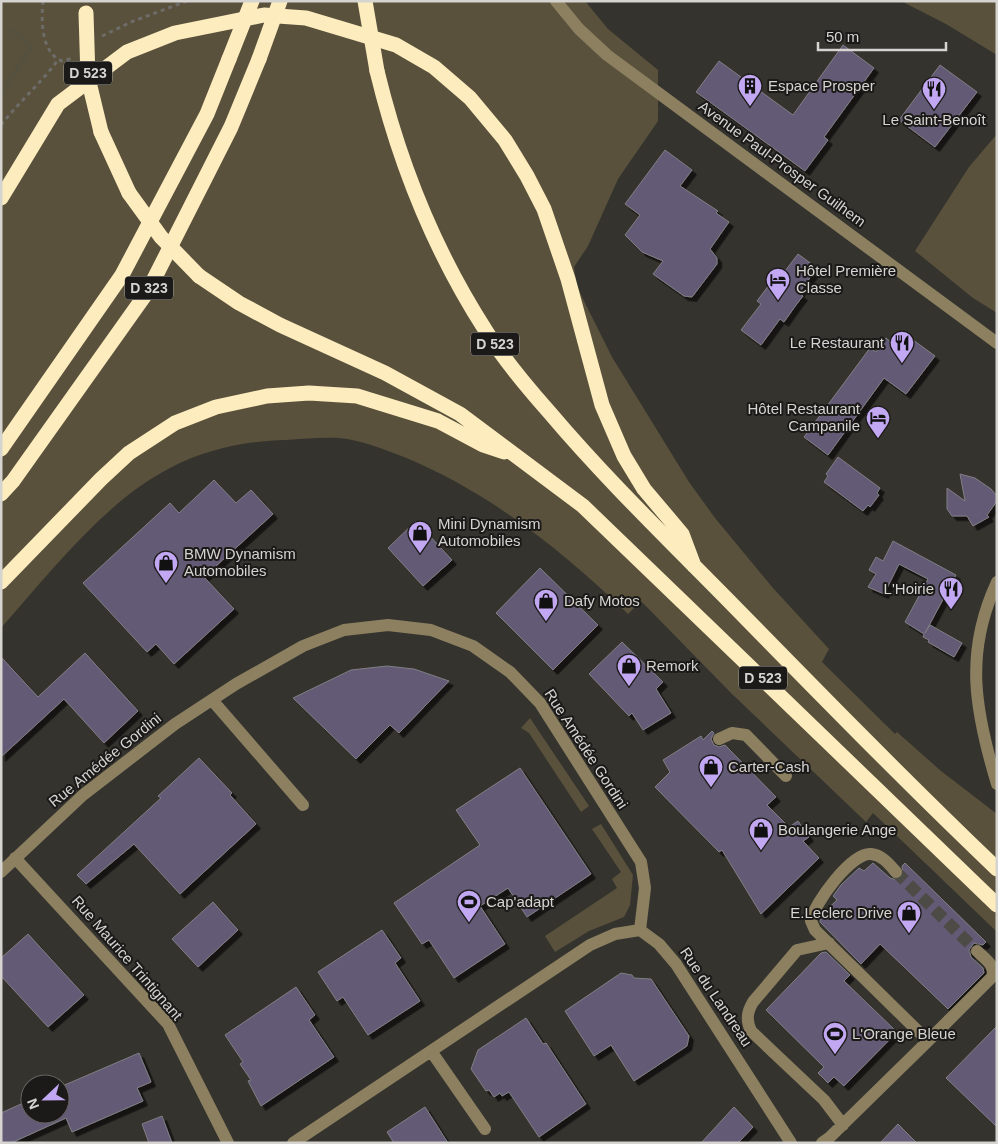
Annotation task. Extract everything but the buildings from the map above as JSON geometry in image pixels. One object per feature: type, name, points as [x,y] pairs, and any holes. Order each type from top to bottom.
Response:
[{"type":"highway","name":"D 323","points":[[1,449],[122,275],[207,114],[252,1]]},
{"type":"highway","name":"D 323","points":[[1,494],[13,481],[148,291],[231,127],[280,1]]},
{"type":"highway","name":"D 523","points":[[366,1],[377,71],[390,120],[423,212],[462,291],[486,332],[538,399],[590,461],[891,766],[997,869]]},
{"type":"highway","name":"D 523","points":[[86,7],[88,78],[101,132],[129,193],[161,237],[200,276],[239,303],[280,325],[385,373],[460,414],[523,459],[583,506],[629,548],[997,905]]},
{"type":"highway","points":[[1,198],[58,104],[127,52],[175,33],[204,25],[264,15],[306,18],[396,45],[434,68],[470,98],[505,140],[527,176],[544,209],[568,279],[602,405],[624,456],[644,489],[682,534],[694,566]]},
{"type":"highway","points":[[1,582],[129,453],[175,424],[216,407],[267,396],[309,393],[357,396],[438,421],[483,444],[523,459]]},
{"type":"street","name":"Avenue Paul-Prosper Guilhem","points":[[556,1],[579,29],[607,55],[997,343]]},
{"type":"street","points":[[997,582],[985,610],[976,645],[974,673],[979,708],[997,784]]},
{"type":"street","name":"Rue Amédée Gordini","points":[[1,872],[83,795],[175,724],[212,700],[303,646],[344,630],[388,625],[431,630],[473,646],[510,672],[540,703],[641,862],[645,888],[640,930]]},
{"type":"street","points":[[212,700],[303,805]]},
{"type":"street","points":[[719,738],[732,733],[746,735],[786,776]]},
{"type":"street","points":[[896,872],[880,856],[868,854],[857,857],[821,898],[815,907],[812,924],[928,1041]]},
{"type":"street","name":"Rue Maurice Trintignant","points":[[15,858],[168,1024],[228,1143]]},
{"type":"street","points":[[293,1143],[590,945],[615,934],[640,930]]},
{"type":"street","name":"Rue du Landreau","points":[[640,930],[659,944],[676,964],[791,1143]]},
{"type":"street","points":[[829,943],[802,948],[792,954],[749,1008],[748,1021],[751,1031],[824,1100],[843,1125]]},
{"type":"street","points":[[822,1143],[843,1125],[992,977],[994,971],[991,965],[977,951]]},
{"type":"street","points":[[431,1052],[485,1129]]},
{"type":"path","points":[[1,125],[16,105],[42,80],[58,60]]},
{"type":"shaded area","points":[[1,1],[585,1],[608,29],[658,70],[658,121],[618,179],[588,246],[574,267],[576,283],[582,297],[612,357],[689,482],[715,518],[773,588],[829,649],[822,662],[895,734],[897,732],[941,771],[997,814],[997,932],[873,813],[866,822],[732,694],[641,601],[628,614],[551,545],[495,505],[435,471],[372,445],[347,439],[332,438],[256,442],[226,447],[184,461],[146,482],[101,519],[58,562],[1,628]]},
{"type":"shaded area","points":[[901,1],[997,1],[997,55],[946,24]]},
{"type":"shaded area","points":[[997,134],[997,313],[973,298],[915,251],[969,167]]},
{"type":"shaded area","points":[[530,718],[589,806],[581,812],[529,733],[521,728]]},
{"type":"shaded area","points":[[601,824],[633,875],[630,905],[624,917],[589,931],[555,952],[545,936],[617,888],[612,879],[621,872],[592,829]]},
{"type":"waterway","points":[[1,95],[31,47],[12,30]]},
{"type":"tunnel","points":[[896,872],[977,951]]},
{"type":"place","name":"Espace Prosper","points":[[750,107]]},
{"type":"place","name":"Le Saint-Benoît","points":[[934,110]]},
{"type":"place","name":"Hôtel Première Classe","points":[[778,301]]},
{"type":"place","name":"Le Restaurant","points":[[902,364]]},
{"type":"place","name":"Hôtel Restaurant Campanile","points":[[878,439]]},
{"type":"place","name":"Mini Dynamism Automobiles","points":[[420,554]]},
{"type":"place","name":"BMW Dynamism Automobiles","points":[[166,584]]},
{"type":"place","name":"L'Hoirie","points":[[951,610]]},
{"type":"place","name":"Dafy Motos","points":[[546,622]]},
{"type":"place","name":"Remork","points":[[629,687]]},
{"type":"place","name":"Carter-Cash","points":[[711,788]]},
{"type":"place","name":"Boulangerie Ange","points":[[761,851]]},
{"type":"place","name":"Cap'adapt","points":[[469,923]]},
{"type":"place","name":"E.Leclerc Drive","points":[[909,934]]},
{"type":"place","name":"L'Orange Bleue","points":[[835,1055]]}]
